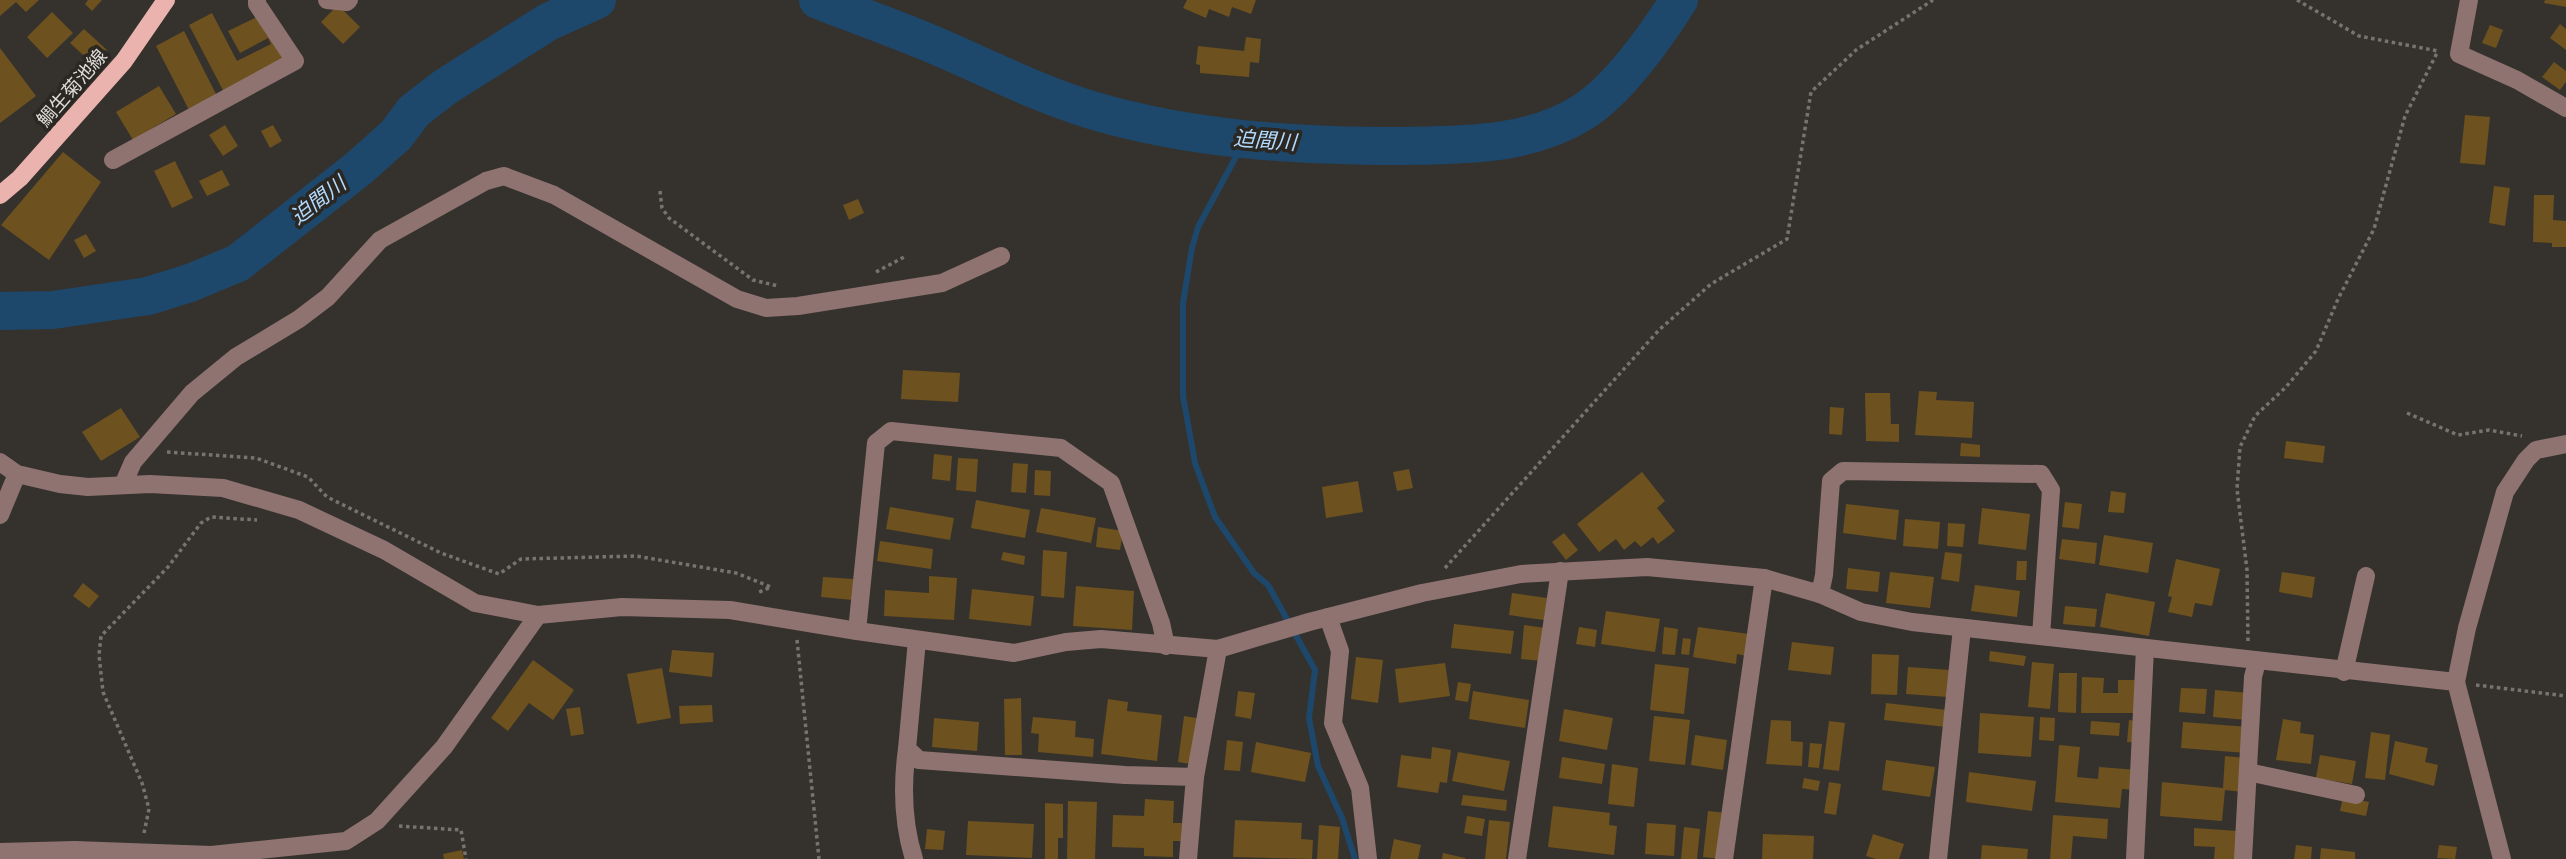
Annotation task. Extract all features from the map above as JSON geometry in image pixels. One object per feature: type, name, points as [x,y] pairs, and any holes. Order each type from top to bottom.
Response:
[{"type":"main road","name":"鯛生菊池線","points":[[0,195],[20,178],[124,61],[166,0]]},
{"type":"street","points":[[113,160],[295,61],[257,4],[257,0]]},
{"type":"street","points":[[327,0],[349,0]]},
{"type":"street","points":[[2469,0],[2459,54],[2518,80],[2566,108]]},
{"type":"street","points":[[123,485],[134,462],[192,393],[236,357],[299,320],[328,297],[380,240],[486,181],[504,176],[554,195],[737,299],[766,308],[798,306],[942,283],[1001,256]]},
{"type":"street","points":[[857,631],[876,443],[891,431],[1062,448],[1111,483],[1161,623],[1166,646]]},
{"type":"street","points":[[2502,859],[2456,682],[2467,628],[2504,492],[2536,450],[2566,444]]},
{"type":"street","points":[[0,462],[18,474],[60,484],[88,487],[150,484],[223,488],[299,510],[384,550],[475,603],[538,614],[622,607],[730,610],[1014,653],[1066,642],[1101,639],[1218,649],[1422,593],[1521,574],[1647,567],[1764,578],[1820,594],[1861,612],[1912,622],[2344,672],[2456,682]]},
{"type":"street","points":[[1820,594],[1824,575],[1831,481],[1843,471],[2041,474],[2051,490],[2041,635]]},
{"type":"street","points":[[0,515],[18,474]]},
{"type":"street","points":[[1517,859],[1560,571]]},
{"type":"street","points":[[2344,672],[2366,576]]},
{"type":"street","points":[[1724,859],[1764,578]]},
{"type":"street","points":[[0,852],[211,855],[346,841],[377,821],[444,747],[538,614]]},
{"type":"street","points":[[1328,617],[1340,651],[1333,723],[1360,789],[1368,859]]},
{"type":"street","points":[[1938,859],[1962,628]]},
{"type":"street","points":[[914,859],[907,836],[904,769],[917,640]]},
{"type":"street","points":[[2135,859],[2145,648]]},
{"type":"street","points":[[1188,859],[1195,776],[1218,649]]},
{"type":"street","points":[[2243,859],[2253,661]]},
{"type":"street","points":[[907,748],[919,760],[1113,775],[1195,776]]},
{"type":"street","points":[[2248,772],[2356,795]]},
{"type":"path","points":[[1422,593],[1659,330],[1711,284],[1787,239],[1811,92],[1856,50],[1933,0]]},
{"type":"path","points":[[2297,0],[2359,36],[2459,54]]},
{"type":"path","points":[[2253,661],[2247,570],[2237,489],[2239,447],[2255,416],[2286,387],[2316,351],[2338,299],[2374,229],[2405,116],[2438,51]]},
{"type":"path","points":[[660,191],[662,208],[669,218],[753,280],[790,289]]},
{"type":"path","points":[[865,276],[906,256]]},
{"type":"path","points":[[2407,413],[2458,435],[2489,430],[2520,434],[2536,450]]},
{"type":"path","points":[[148,448],[164,452],[256,458],[308,477],[327,497],[441,553],[499,574],[521,559],[636,556],[736,573],[771,587],[757,593],[744,593]]},
{"type":"path","points":[[139,853],[149,809],[142,782],[103,692],[99,655],[101,636],[168,568],[201,523],[211,517],[265,522]]},
{"type":"path","points":[[795,621],[819,859]]},
{"type":"path","points":[[2456,682],[2566,696]]},
{"type":"path","points":[[377,821],[389,826],[461,830],[466,859]]},
{"type":"building","points":[[0,0],[39,0],[26,12],[16,2],[0,16]]},
{"type":"building","points":[[88,0],[102,0],[92,11],[85,4]]},
{"type":"building","points":[[1187,0],[1256,0],[1251,14],[1232,7],[1229,17],[1209,9],[1206,18],[1183,8]]},
{"type":"building","points":[[2545,0],[2566,0],[2566,7],[2544,3]]},
{"type":"building","points":[[338,5],[360,27],[343,44],[321,22]]},
{"type":"building","points":[[52,12],[73,33],[47,58],[27,37]]},
{"type":"building","points":[[212,13],[237,61],[271,44],[268,38],[240,53],[228,31],[257,17],[295,52],[226,96],[189,25]]},
{"type":"building","points":[[2560,24],[2566,29],[2566,50],[2550,38]]},
{"type":"building","points":[[2490,25],[2503,30],[2496,48],[2482,43]]},
{"type":"building","points":[[84,29],[107,50],[93,64],[70,43]]},
{"type":"building","points":[[184,31],[217,96],[189,110],[156,46]]},
{"type":"building","points":[[1246,37],[1261,39],[1259,63],[1250,62],[1249,77],[1200,73],[1200,65],[1196,64],[1198,46],[1244,51]]},
{"type":"building","points":[[0,48],[36,96],[0,123]]},
{"type":"building","points":[[2554,62],[2566,71],[2566,82],[2560,90],[2542,77]]},
{"type":"building","points":[[159,86],[176,114],[133,140],[116,112]]},
{"type":"building","points":[[2465,115],[2490,117],[2485,165],[2460,163]]},
{"type":"building","points":[[225,125],[238,146],[223,156],[209,135]]},
{"type":"building","points":[[273,125],[282,141],[270,148],[261,131]]},
{"type":"building","points":[[63,152],[101,182],[49,260],[1,225]]},
{"type":"building","points":[[175,161],[193,198],[172,208],[154,171]]},
{"type":"building","points":[[222,170],[230,185],[207,196],[199,181]]},
{"type":"building","points":[[2494,186],[2510,188],[2505,226],[2489,223]]},
{"type":"building","points":[[2534,195],[2554,195],[2553,220],[2566,221],[2566,247],[2533,242]]},
{"type":"building","points":[[858,199],[864,213],[849,220],[843,205]]},
{"type":"building","points":[[86,234],[96,251],[84,258],[74,240]]},
{"type":"building","points":[[903,370],[960,373],[958,402],[901,399]]},
{"type":"building","points":[[1919,391],[1937,392],[1936,400],[1974,402],[1972,438],[1915,435]]},
{"type":"building","points":[[1865,393],[1890,393],[1891,424],[1899,424],[1899,442],[1866,441]]},
{"type":"building","points":[[1830,407],[1844,408],[1842,435],[1829,434]]},
{"type":"building","points":[[121,408],[140,437],[101,461],[82,432]]},
{"type":"building","points":[[2286,441],[2325,446],[2323,463],[2284,458]]},
{"type":"building","points":[[1961,443],[1980,445],[1980,457],[1960,456]]},
{"type":"building","points":[[934,454],[952,456],[950,481],[932,479]]},
{"type":"building","points":[[958,458],[978,459],[976,492],[956,490]]},
{"type":"building","points":[[1013,463],[1028,464],[1026,493],[1011,492]]},
{"type":"building","points":[[1409,469],[1413,488],[1397,491],[1393,472]]},
{"type":"building","points":[[1035,470],[1051,471],[1050,496],[1034,495]]},
{"type":"building","points":[[1642,472],[1665,501],[1657,508],[1675,531],[1658,544],[1653,537],[1641,547],[1635,541],[1624,550],[1616,539],[1599,552],[1577,524]]},
{"type":"building","points":[[1358,481],[1363,512],[1326,518],[1322,487]]},
{"type":"building","points":[[2111,491],[2126,493],[2124,513],[2108,512]]},
{"type":"building","points":[[976,500],[1030,510],[1025,538],[971,528]]},
{"type":"building","points":[[2065,502],[2082,504],[2079,529],[2062,527]]},
{"type":"building","points":[[1846,504],[1899,510],[1896,540],[1843,533]]},
{"type":"building","points":[[890,507],[954,518],[950,540],[886,529]]},
{"type":"building","points":[[1041,508],[1096,518],[1091,543],[1036,532]]},
{"type":"building","points":[[1982,508],[2030,514],[2026,550],[1978,544]]},
{"type":"building","points":[[1905,519],[1940,522],[1938,549],[1903,546]]},
{"type":"building","points":[[1948,523],[1965,524],[1963,547],[1947,546]]},
{"type":"building","points":[[1098,527],[1123,531],[1120,550],[1096,547]]},
{"type":"building","points":[[1564,533],[1578,550],[1566,560],[1552,542]]},
{"type":"building","points":[[2104,535],[2153,543],[2148,573],[2099,565]]},
{"type":"building","points":[[2062,539],[2097,543],[2095,564],[2059,559]]},
{"type":"building","points":[[880,541],[933,549],[931,569],[877,561]]},
{"type":"building","points":[[1043,550],[1067,552],[1064,598],[1041,596]]},
{"type":"building","points":[[1003,552],[1025,556],[1024,565],[1001,560]]},
{"type":"building","points":[[1945,552],[1962,554],[1959,582],[1941,579]]},
{"type":"building","points":[[2176,559],[2220,569],[2212,606],[2195,603],[2192,617],[2168,612],[2172,597],[2168,596]]},
{"type":"building","points":[[2017,561],[2027,561],[2026,580],[2016,580]]},
{"type":"building","points":[[1848,568],[1880,572],[1878,592],[1846,589]]},
{"type":"building","points":[[1890,572],[1934,577],[1930,608],[1886,603]]},
{"type":"building","points":[[2282,572],[2315,577],[2312,598],[2279,592]]},
{"type":"building","points":[[929,576],[957,578],[954,620],[884,616],[885,590],[929,593]]},
{"type":"building","points":[[823,577],[854,579],[853,600],[821,597]]},
{"type":"building","points":[[83,583],[99,596],[89,608],[73,596]]},
{"type":"building","points":[[1975,585],[2020,591],[2017,617],[1971,611]]},
{"type":"building","points":[[1076,586],[1134,591],[1132,630],[1073,626]]},
{"type":"building","points":[[972,589],[1034,596],[1031,626],[969,619]]},
{"type":"building","points":[[1512,593],[1547,598],[1544,620],[1509,615]]},
{"type":"building","points":[[2106,593],[2155,602],[2149,636],[2100,627]]},
{"type":"building","points":[[2065,606],[2097,609],[2095,627],[2063,624]]},
{"type":"building","points":[[1606,611],[1660,619],[1655,652],[1601,644]]},
{"type":"building","points":[[1454,624],[1514,631],[1511,654],[1451,648]]},
{"type":"building","points":[[1524,625],[1545,628],[1542,661],[1521,659]]},
{"type":"building","points":[[1579,627],[1597,630],[1595,647],[1576,644]]},
{"type":"building","points":[[1664,627],[1678,629],[1675,655],[1662,654]]},
{"type":"building","points":[[1698,627],[1749,634],[1746,656],[1737,654],[1736,664],[1693,657]]},
{"type":"building","points":[[1683,638],[1691,639],[1689,655],[1681,654]]},
{"type":"building","points":[[1792,642],[1834,647],[1831,675],[1788,670]]},
{"type":"building","points":[[672,650],[714,653],[712,677],[669,672]]},
{"type":"building","points":[[1990,651],[2026,656],[2024,666],[1989,661]]},
{"type":"building","points":[[1872,654],[1899,655],[1897,695],[1871,694]]},
{"type":"building","points":[[1356,657],[1383,660],[1378,703],[1351,699]]},
{"type":"building","points":[[533,660],[574,690],[553,720],[529,703],[508,731],[491,718]]},
{"type":"building","points":[[2032,662],[2054,664],[2050,709],[2028,707]]},
{"type":"building","points":[[1445,663],[1450,696],[1399,703],[1395,669]]},
{"type":"building","points":[[1655,664],[1689,668],[1684,714],[1650,710]]},
{"type":"building","points":[[1908,667],[1950,670],[1948,697],[1906,694]]},
{"type":"building","points":[[662,668],[671,718],[637,724],[627,674]]},
{"type":"building","points":[[2059,673],[2077,673],[2076,713],[2058,712]]},
{"type":"building","points":[[2082,677],[2104,678],[2103,693],[2118,693],[2118,680],[2137,680],[2136,713],[2081,713]]},
{"type":"building","points":[[1458,682],[1471,684],[1468,702],[1455,700]]},
{"type":"building","points":[[2181,688],[2207,689],[2205,714],[2179,712]]},
{"type":"building","points":[[2215,690],[2250,693],[2247,720],[2213,717]]},
{"type":"building","points":[[1238,691],[1255,693],[1251,719],[1235,716]]},
{"type":"building","points":[[1473,691],[1529,700],[1525,728],[1469,719]]},
{"type":"building","points":[[1021,698],[1022,755],[1005,755],[1004,699]]},
{"type":"building","points":[[1108,699],[1128,702],[1127,711],[1162,715],[1157,761],[1101,754]]},
{"type":"building","points":[[1886,703],[1947,710],[1946,727],[1884,720]]},
{"type":"building","points":[[712,705],[713,722],[680,724],[679,706]]},
{"type":"building","points":[[580,707],[584,734],[571,736],[566,709]]},
{"type":"building","points":[[1564,709],[1613,718],[1607,750],[1559,741]]},
{"type":"building","points":[[1980,713],[2034,717],[2031,757],[1978,753]]},
{"type":"building","points":[[1184,716],[1203,719],[1196,765],[1178,762]]},
{"type":"building","points":[[1654,716],[1690,720],[1685,765],[1649,761]]},
{"type":"building","points":[[1033,717],[1076,721],[1075,737],[1094,739],[1093,757],[1038,752],[1039,734],[1031,733]]},
{"type":"building","points":[[2040,717],[2055,718],[2054,741],[2039,740]]},
{"type":"building","points":[[934,718],[979,722],[977,751],[932,747]]},
{"type":"building","points":[[2283,719],[2301,722],[2300,733],[2314,735],[2311,764],[2276,760]]},
{"type":"building","points":[[1771,720],[1791,721],[1791,741],[1803,742],[1802,766],[1766,764]]},
{"type":"building","points":[[2129,720],[2145,722],[2144,743],[2127,742]]},
{"type":"building","points":[[1829,721],[1845,723],[1839,771],[1823,769]]},
{"type":"building","points":[[2091,721],[2120,723],[2119,736],[2090,734]]},
{"type":"building","points":[[2183,722],[2249,727],[2247,753],[2181,748]]},
{"type":"building","points":[[2371,732],[2390,735],[2385,780],[2365,778]]},
{"type":"building","points":[[1695,735],[1727,740],[1723,770],[1691,765]]},
{"type":"building","points":[[1227,740],[1243,742],[1240,771],[1224,770]]},
{"type":"building","points":[[2395,741],[2428,748],[2425,762],[2438,765],[2434,786],[2389,774]]},
{"type":"building","points":[[1256,742],[1311,753],[1305,782],[1251,772]]},
{"type":"building","points":[[1810,743],[1822,744],[1819,768],[1808,767]]},
{"type":"building","points":[[2059,745],[2080,747],[2077,777],[2098,779],[2099,767],[2138,770],[2136,790],[2122,789],[2120,808],[2055,802]]},
{"type":"building","points":[[1432,747],[1451,750],[1447,783],[1440,782],[1438,793],[1397,787],[1401,755],[1431,759]]},
{"type":"building","points":[[1458,752],[1510,761],[1504,791],[1452,781]]},
{"type":"building","points":[[2320,755],[2356,761],[2352,784],[2316,778]]},
{"type":"building","points":[[2225,756],[2246,758],[2243,792],[2225,790],[2222,821],[2160,816],[2162,782],[2223,788]]},
{"type":"building","points":[[1562,757],[1605,764],[1602,784],[1559,778]]},
{"type":"building","points":[[1886,760],[1935,767],[1930,797],[1882,790]]},
{"type":"building","points":[[1612,764],[1638,768],[1634,807],[1608,804]]},
{"type":"building","points":[[1969,772],[2036,781],[2032,811],[1966,802]]},
{"type":"building","points":[[1804,778],[1820,781],[1818,791],[1802,788]]},
{"type":"building","points":[[1829,782],[1841,784],[1836,815],[1824,813]]},
{"type":"building","points":[[1463,795],[1507,800],[1506,811],[1461,805]]},
{"type":"building","points":[[2343,797],[2369,802],[2366,816],[2340,811]]},
{"type":"building","points":[[1145,799],[1174,801],[1173,823],[1182,823],[1181,841],[1173,841],[1173,857],[1144,856],[1144,848],[1112,847],[1113,815],[1144,816]]},
{"type":"building","points":[[1068,801],[1097,802],[1095,859],[1067,859]]},
{"type":"building","points":[[1045,803],[1063,804],[1063,838],[1058,838],[1058,859],[1045,859]]},
{"type":"building","points":[[1553,806],[1610,813],[1609,825],[1617,826],[1614,855],[1548,847]]},
{"type":"building","points":[[1708,811],[1727,813],[1722,859],[1703,857]]},
{"type":"building","points":[[2053,815],[2108,819],[2107,839],[2073,836],[2071,859],[2050,859]]},
{"type":"building","points":[[1467,816],[1485,819],[1482,836],[1464,833]]},
{"type":"building","points":[[1235,820],[1302,823],[1301,839],[1313,840],[1312,859],[1233,857]]},
{"type":"building","points":[[1489,820],[1510,822],[1506,859],[1485,859]]},
{"type":"building","points":[[968,821],[1034,824],[1032,858],[966,855]]},
{"type":"building","points":[[1647,823],[1676,825],[1674,856],[1645,854]]},
{"type":"building","points":[[1319,825],[1340,827],[1338,859],[1317,859]]},
{"type":"building","points":[[1684,827],[1700,829],[1697,859],[1681,859]]},
{"type":"building","points":[[2194,828],[2238,831],[2238,859],[2214,859],[2215,847],[2194,846]]},
{"type":"building","points":[[927,829],[945,831],[943,850],[925,849]]},
{"type":"building","points":[[1763,834],[1814,836],[1813,859],[1762,859]]},
{"type":"building","points":[[1873,834],[1904,844],[1899,859],[1866,856]]},
{"type":"building","points":[[1394,839],[1421,845],[1418,859],[1390,859]]},
{"type":"building","points":[[1982,845],[2028,849],[2027,859],[1981,859]]},
{"type":"building","points":[[2296,845],[2312,847],[2311,859],[2294,859]]},
{"type":"building","points":[[2439,845],[2457,847],[2455,859],[2437,858]]},
{"type":"building","points":[[2321,848],[2355,852],[2355,859],[2320,859]]},
{"type":"building","points":[[462,850],[464,859],[444,859],[443,854]]},
{"type":"building","points":[[1443,853],[1465,858],[1465,859],[1442,859]]},
{"type":"waterway","name":"迫間川","points":[[0,311],[53,310],[148,296],[190,283],[238,263],[359,168],[396,135],[414,111],[445,87],[548,22],[597,0]]},
{"type":"waterway","name":"迫間川","points":[[818,0],[927,42],[1047,94],[1126,119],[1165,128],[1244,139],[1323,145],[1403,146],[1473,144],[1518,137],[1541,132],[1583,112],[1623,76],[1679,0]]},
{"type":"waterway","points":[[1245,140],[1198,227],[1192,248],[1183,303],[1183,396],[1195,463],[1215,517],[1254,573],[1268,585],[1315,670],[1309,718],[1318,766],[1342,818],[1355,859]]}]
